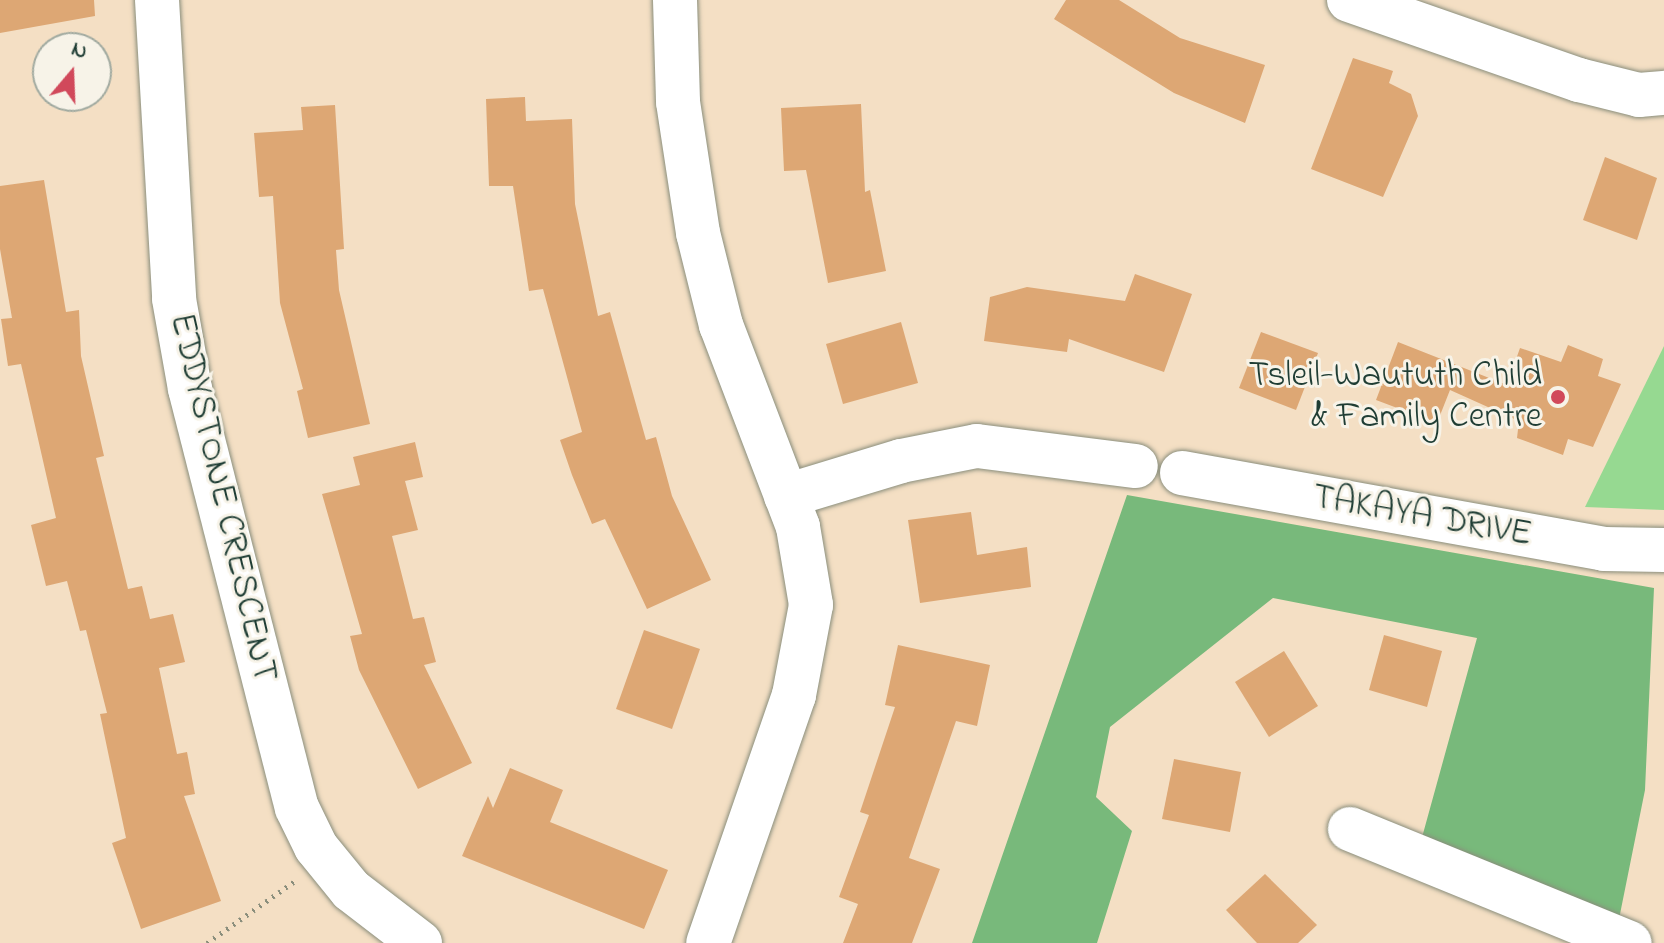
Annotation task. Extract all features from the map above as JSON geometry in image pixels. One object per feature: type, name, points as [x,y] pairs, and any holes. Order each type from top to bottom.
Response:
[{"type":"street","name":"EDDYSTONE CRESCENT","points":[[157,0],[174,299],[190,389],[297,808],[326,859],[351,890],[420,943]]},
{"type":"street","points":[[675,0],[678,102],[698,233],[721,325],[786,496],[807,578],[806,646],[794,695],[708,943]]},
{"type":"street","points":[[1349,0],[1579,80],[1639,95],[1664,93]]},
{"type":"street","points":[[786,496],[901,461],[977,446],[1136,466]]},
{"type":"street","name":"TAKAYA DRIVE","points":[[1182,473],[1604,549],[1664,550]]},
{"type":"street","points":[[1350,829],[1630,943]]},
{"type":"path","points":[[207,943],[326,859]]},
{"type":"green space","points":[[1664,346],[1664,510],[1585,507]]},
{"type":"green space","points":[[1127,495],[1654,588],[1645,790],[1618,924],[1421,841],[1477,638],[1273,598],[1110,727],[1096,797],[1132,831],[1097,943],[972,943]]},
{"type":"building","points":[[0,0],[94,0],[95,16],[0,33]]},
{"type":"building","points":[[1066,0],[1119,0],[1180,38],[1265,65],[1245,123],[1174,93],[1054,19]]},
{"type":"building","points":[[1353,58],[1393,71],[1389,83],[1411,94],[1418,116],[1383,197],[1311,169]]},
{"type":"building","points":[[525,97],[526,121],[572,119],[575,204],[598,316],[610,312],[646,440],[656,437],[672,496],[711,580],[647,609],[605,519],[592,524],[572,475],[560,440],[582,432],[543,289],[529,291],[513,186],[489,186],[486,99]]},
{"type":"building","points":[[861,104],[865,192],[870,190],[886,271],[828,283],[806,170],[784,171],[781,108]]},
{"type":"building","points":[[335,105],[344,249],[336,250],[339,290],[370,424],[308,438],[297,391],[303,389],[280,303],[273,196],[259,197],[254,133],[303,130],[301,107]]},
{"type":"building","points":[[1605,157],[1657,178],[1637,240],[1583,220]]},
{"type":"building","points":[[44,180],[66,312],[79,310],[81,356],[104,456],[96,458],[128,589],[142,586],[150,619],[173,614],[185,662],[159,668],[177,754],[187,752],[195,794],[184,796],[221,901],[141,929],[112,843],[126,838],[100,714],[107,713],[86,630],[80,631],[67,581],[46,586],[31,525],[56,518],[21,364],[8,366],[1,319],[12,318],[0,249],[0,186]]},
{"type":"building","points":[[1135,274],[1192,294],[1164,372],[1069,339],[1067,352],[984,341],[990,297],[1027,287],[1125,301]]},
{"type":"building","points":[[901,322],[918,383],[843,404],[826,344]]},
{"type":"building","points":[[1261,332],[1318,353],[1296,410],[1239,388]]},
{"type":"building","name":"Tsleil-Waututh Child & Family Centre","points":[[1398,342],[1507,385],[1520,348],[1561,362],[1568,345],[1603,359],[1598,376],[1621,384],[1593,447],[1568,439],[1563,455],[1517,438],[1519,421],[1450,390],[1437,423],[1376,400]]},
{"type":"building","points":[[415,442],[423,477],[405,481],[418,530],[392,536],[413,619],[424,617],[436,662],[424,665],[472,763],[418,789],[359,670],[350,636],[362,634],[322,494],[360,485],[353,457]]},
{"type":"building","points":[[971,512],[977,555],[1027,547],[1031,587],[920,603],[908,520]]},
{"type":"building","points":[[644,630],[700,649],[672,729],[616,709]]},
{"type":"building","points":[[1384,635],[1442,651],[1427,707],[1369,690]]},
{"type":"building","points":[[898,645],[990,665],[977,726],[956,721],[909,858],[940,869],[912,943],[843,943],[858,904],[839,897],[869,815],[860,812],[895,707],[885,705]]},
{"type":"building","points":[[1284,651],[1318,706],[1269,737],[1235,682]]},
{"type":"building","points":[[1174,759],[1241,772],[1230,832],[1162,819]]},
{"type":"building","points":[[510,768],[563,790],[550,822],[668,870],[644,929],[462,856],[488,796],[493,808]]},
{"type":"building","points":[[1265,874],[1317,925],[1298,943],[1257,943],[1226,910]]},
{"type":"place","name":"Tsleil-Waututh Child & Family Centre","points":[[1558,397]]}]
